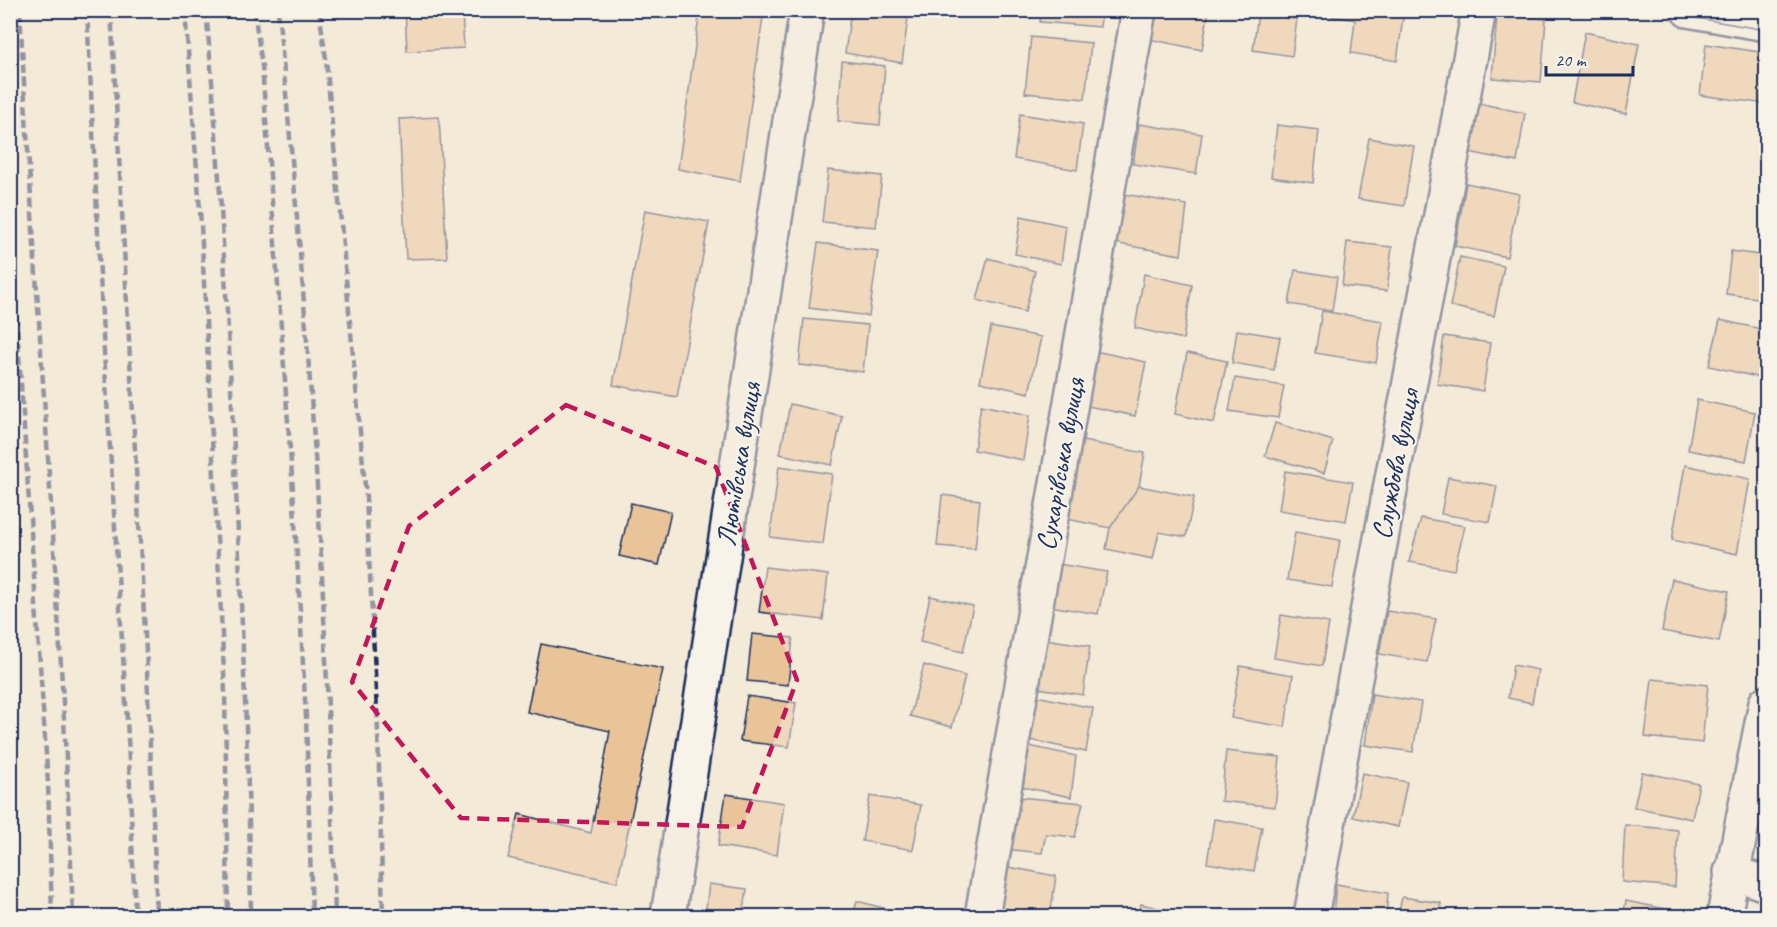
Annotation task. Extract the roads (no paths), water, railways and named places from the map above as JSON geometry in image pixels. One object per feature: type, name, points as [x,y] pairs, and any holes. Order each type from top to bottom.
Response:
[{"type":"street","name":"Лютівська вулиця","points":[[668,916],[807,10]]},
{"type":"street","name":"Сухарівська вулиця","points":[[982,916],[1139,10]]},
{"type":"street","name":"Службова вулиця","points":[[1311,916],[1479,10]]},
{"type":"street","points":[[1688,10],[1767,24]]},
{"type":"street","points":[[1724,916],[1767,704]]},
{"type":"street","points":[[1731,873],[1767,884]]},
{"type":"tram line","points":[[1650,10],[1766,30]]},
{"type":"tram line","points":[[1735,10],[1766,16]]},
{"type":"railway","points":[[20,10],[56,577],[73,916]]},
{"type":"railway","points":[[87,10],[103,336],[128,736],[135,916]]},
{"type":"railway","points":[[111,10],[147,670],[157,916]]},
{"type":"railway","points":[[185,10],[201,224],[225,692],[228,916]]},
{"type":"railway","points":[[206,10],[231,386],[246,714],[251,916]]},
{"type":"railway","points":[[254,10],[262,66],[294,504],[306,717],[312,916]]},
{"type":"railway","points":[[278,10],[290,133],[318,502],[335,916]]},
{"type":"railway","points":[[319,10],[326,59],[366,497],[378,731],[383,916]]},
{"type":"railway","points":[[10,221],[48,783],[52,916]]}]
